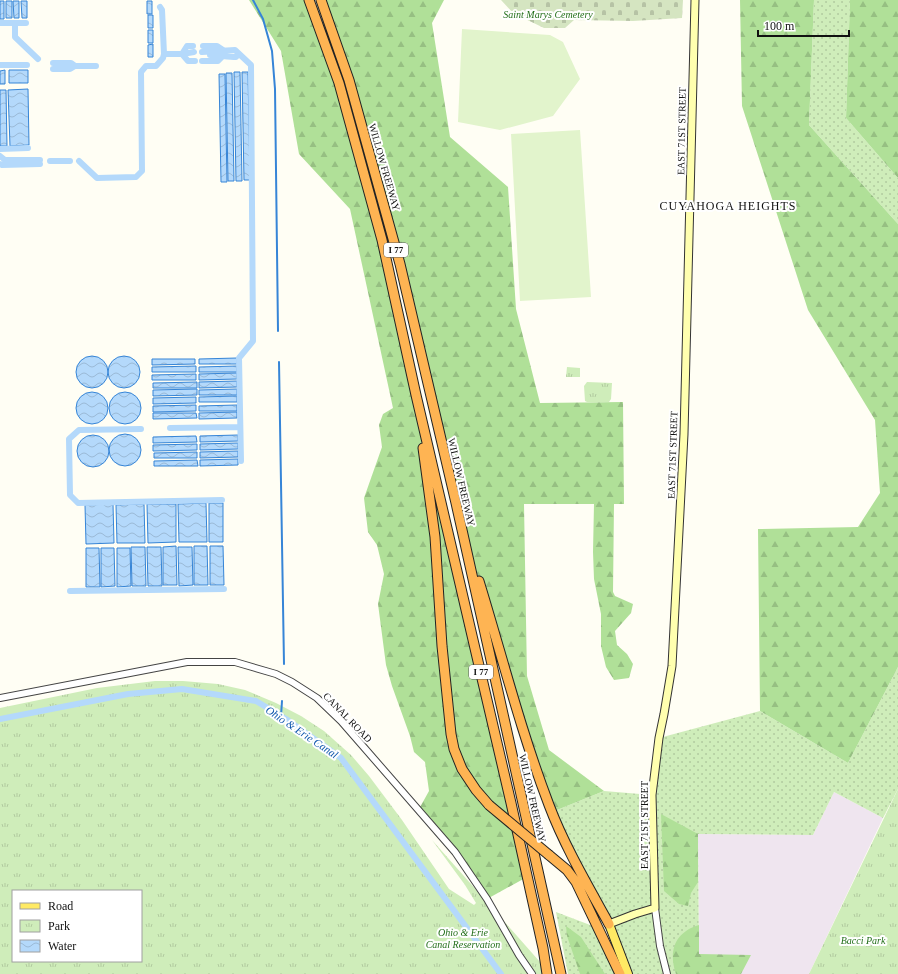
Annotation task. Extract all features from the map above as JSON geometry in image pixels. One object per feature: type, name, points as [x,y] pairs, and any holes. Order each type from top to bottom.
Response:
[{"type":"highway","name":"I 77","points":[[309,0],[339,83],[382,240],[416,395],[508,788],[543,948],[547,974]]},
{"type":"highway","name":"WILLOW FREEWAY","points":[[321,0],[349,80],[400,264],[456,503],[561,971]]},
{"type":"highway","points":[[416,395],[435,537],[442,646],[451,734],[454,749],[462,769],[476,790],[489,805],[567,870],[576,882],[620,974]]},
{"type":"highway","points":[[456,503],[529,749],[549,806],[576,862],[609,924]]},
{"type":"main road","name":"EAST 71ST STREET","points":[[655,908],[652,794],[659,738],[672,666],[684,434],[694,0]]},
{"type":"main road","points":[[628,974],[609,924],[655,908]]},
{"type":"street","name":"CANAL ROAD","points":[[0,698],[187,662],[236,662],[276,674],[292,682],[317,698],[341,721],[455,852],[487,899],[519,955],[532,974]]},
{"type":"street","name":"EAST 71ST STREET","points":[[655,908],[660,946],[667,974]]},
{"type":"shaded area","points":[[834,792],[883,818],[809,974],[696,974],[699,969],[698,834],[813,835]]},
{"type":"green space","points":[[249,0],[309,0],[339,83],[382,240],[527,877],[487,899],[455,852],[419,809],[429,791],[425,762],[414,752],[386,665],[378,604],[384,574],[377,545],[368,532],[364,498],[382,447],[379,425],[383,414],[393,408],[350,209],[299,154],[281,51]]},
{"type":"green space","points":[[321,0],[444,0],[432,23],[450,137],[508,187],[516,309],[540,403],[623,402],[624,504],[614,504],[613,592],[615,596],[633,604],[631,613],[615,631],[617,645],[627,654],[633,664],[629,678],[614,680],[606,667],[601,646],[601,614],[594,579],[594,504],[524,504],[527,676],[549,750],[604,791],[552,812],[529,749],[456,503],[400,264]]},
{"type":"green space","name":"Saint Marys Cemetery","points":[[501,0],[683,0],[682,18],[633,21],[574,20],[565,28],[544,28],[513,13]]},
{"type":"green space","points":[[740,0],[814,0],[809,125],[898,224],[898,667],[848,763],[760,711],[758,529],[858,527],[880,493],[875,420],[808,310],[742,106]]},
{"type":"green space","points":[[814,0],[850,0],[846,118],[898,178],[898,224],[809,125]]},
{"type":"green space","points":[[850,0],[898,0],[898,178],[846,118]]},
{"type":"green space","points":[[462,29],[550,35],[563,42],[580,79],[553,116],[500,130],[458,122]]},
{"type":"green space","points":[[580,130],[591,297],[520,301],[511,134]]},
{"type":"green space","points":[[567,367],[580,368],[580,377],[566,377]]},
{"type":"green space","points":[[587,382],[612,383],[611,399],[609,402],[585,401],[584,386]]},
{"type":"green space","points":[[898,667],[898,789],[883,818],[834,792],[813,835],[698,834],[699,969],[696,974],[628,974],[609,924],[552,812],[604,791],[652,795],[659,738],[760,711],[848,763]]},
{"type":"green space","name":"Ohio & Erie Canal Reservation","points":[[155,681],[183,681],[218,684],[245,690],[276,703],[301,716],[324,731],[351,755],[402,820],[449,889],[474,905],[476,903],[465,885],[432,840],[540,962],[548,974],[0,974],[0,708],[97,688]]},
{"type":"green space","name":"Bacci Park","points":[[898,789],[898,974],[809,974]]},
{"type":"green space","points":[[661,814],[698,834],[698,882],[691,893],[688,906],[679,904],[664,891]]},
{"type":"green space","points":[[556,912],[598,928],[620,974],[568,974]]},
{"type":"green space","points":[[699,925],[699,954],[751,955],[741,974],[676,974],[673,950],[684,932]]},
{"type":"green space","points":[[566,926],[581,937],[605,974],[580,974],[567,936]]},
{"type":"water","points":[[0,1],[4,1],[4,19],[0,19]]},
{"type":"water","points":[[6,1],[12,1],[12,18],[6,18]]},
{"type":"water","points":[[13,1],[19,1],[19,18],[14,18]]},
{"type":"water","points":[[21,1],[27,1],[27,18],[22,18]]},
{"type":"water","points":[[147,1],[152,1],[152,14],[147,14]]},
{"type":"water","points":[[148,15],[153,15],[153,28],[148,28]]},
{"type":"water","points":[[148,30],[153,30],[153,43],[148,43]]},
{"type":"water","points":[[153,44],[153,57],[148,57],[148,45]]},
{"type":"water","points":[[5,70],[5,84],[0,84],[0,71]]},
{"type":"water","points":[[9,70],[28,70],[28,83],[9,83]]},
{"type":"water","points":[[234,72],[240,72],[242,181],[236,181]]},
{"type":"water","points":[[242,72],[248,72],[250,180],[244,180]]},
{"type":"water","points":[[226,73],[232,73],[234,181],[228,181]]},
{"type":"water","points":[[219,74],[225,74],[227,182],[221,182]]},
{"type":"water","points":[[28,89],[29,145],[10,146],[8,90]]},
{"type":"water","points":[[0,90],[6,90],[7,146],[0,146]]},
{"type":"water","points":[[92,356],[98,357],[105,363],[108,372],[107,378],[101,385],[92,388],[86,387],[79,381],[76,372],[77,366],[83,359]]},
{"type":"water","points":[[124,356],[133,359],[137,363],[140,372],[137,381],[133,385],[124,388],[115,385],[111,381],[108,372],[111,363],[115,359]]},
{"type":"water","points":[[237,358],[237,364],[199,364],[199,359]]},
{"type":"water","points":[[152,359],[195,359],[195,364],[152,365]]},
{"type":"water","points":[[196,366],[196,372],[152,372],[152,367]]},
{"type":"water","points":[[237,366],[237,372],[199,372],[199,367]]},
{"type":"water","points":[[237,373],[237,379],[199,380],[199,374]]},
{"type":"water","points":[[196,374],[196,380],[152,380],[152,375]]},
{"type":"water","points":[[237,381],[237,387],[199,388],[199,382]]},
{"type":"water","points":[[197,382],[197,388],[153,388],[153,383]]},
{"type":"water","points":[[197,389],[197,395],[153,396],[153,390]]},
{"type":"water","points":[[237,389],[237,395],[199,395],[199,390]]},
{"type":"water","points":[[92,392],[98,393],[105,399],[108,408],[107,414],[101,421],[92,424],[86,423],[79,417],[76,408],[77,402],[83,395]]},
{"type":"water","points":[[125,392],[131,393],[138,399],[141,408],[140,414],[134,421],[125,424],[119,423],[112,417],[109,408],[110,402],[116,395]]},
{"type":"water","points":[[237,396],[237,402],[199,402],[199,397]]},
{"type":"water","points":[[196,397],[196,403],[153,404],[153,398]]},
{"type":"water","points":[[196,405],[196,411],[153,412],[153,406]]},
{"type":"water","points":[[237,405],[237,411],[199,411],[199,406]]},
{"type":"water","points":[[237,412],[237,418],[199,419],[199,413]]},
{"type":"water","points":[[153,413],[196,413],[197,418],[153,419]]},
{"type":"water","points":[[125,434],[131,435],[138,441],[141,450],[140,456],[134,463],[125,466],[119,465],[112,459],[109,450],[110,444],[116,437]]},
{"type":"water","points":[[93,435],[99,436],[106,442],[109,451],[108,457],[102,464],[93,467],[87,466],[80,460],[77,451],[78,445],[84,438]]},
{"type":"water","points":[[238,435],[238,441],[200,442],[200,436]]},
{"type":"water","points":[[196,436],[197,442],[153,443],[153,437]]},
{"type":"water","points":[[238,443],[238,449],[200,450],[200,444]]},
{"type":"water","points":[[197,444],[197,450],[153,451],[153,445]]},
{"type":"water","points":[[238,451],[238,457],[200,458],[200,452]]},
{"type":"water","points":[[197,452],[197,458],[154,458],[154,453]]},
{"type":"water","points":[[238,459],[238,465],[200,466],[200,460]]},
{"type":"water","points":[[197,460],[198,466],[154,466],[154,461]]},
{"type":"water","points":[[206,503],[207,542],[179,542],[178,504]]},
{"type":"water","points":[[209,503],[223,503],[223,542],[209,542]]},
{"type":"water","points":[[113,504],[114,543],[86,544],[85,505]]},
{"type":"water","points":[[144,504],[145,543],[117,543],[116,505]]},
{"type":"water","points":[[147,504],[176,504],[176,542],[148,543]]},
{"type":"water","points":[[176,546],[177,585],[163,585],[163,547]]},
{"type":"water","points":[[194,546],[207,546],[208,585],[194,585]]},
{"type":"water","points":[[210,546],[223,546],[224,585],[210,585]]},
{"type":"water","points":[[131,547],[145,547],[146,586],[132,586]]},
{"type":"water","points":[[147,547],[161,547],[162,586],[148,586]]},
{"type":"water","points":[[178,547],[192,547],[193,585],[179,586]]},
{"type":"water","points":[[86,548],[99,548],[100,587],[86,587]]},
{"type":"water","points":[[101,548],[114,548],[115,586],[101,587]]},
{"type":"water","points":[[117,548],[130,548],[131,586],[117,587]]},
{"type":"waterway","points":[[253,0],[263,19],[272,51],[275,89],[278,331]]},
{"type":"waterway","points":[[160,7],[162,10],[164,54]]},
{"type":"waterway","points":[[0,23],[26,23]]},
{"type":"waterway","points":[[15,23],[15,37],[38,59]]},
{"type":"waterway","points":[[182,54],[187,46],[193,46]]},
{"type":"waterway","points":[[203,46],[217,46],[223,50]]},
{"type":"waterway","points":[[202,52],[235,50],[251,65],[253,341],[239,358],[241,461]]},
{"type":"waterway","points":[[79,161],[97,178],[136,177],[142,171],[141,72],[146,66],[156,66],[163,58],[164,54],[194,52]]},
{"type":"waterway","points":[[182,54],[188,61],[195,61]]},
{"type":"waterway","points":[[210,55],[236,57],[239,54]]},
{"type":"waterway","points":[[202,61],[218,61],[222,57]]},
{"type":"waterway","points":[[53,63],[71,63],[75,66]]},
{"type":"waterway","points":[[0,65],[27,65]]},
{"type":"waterway","points":[[53,69],[70,69],[75,66],[96,66]]},
{"type":"waterway","points":[[0,149],[28,148]]},
{"type":"waterway","points":[[0,156],[5,160],[40,160]]},
{"type":"waterway","points":[[50,161],[70,161]]},
{"type":"waterway","points":[[0,164],[40,164]]},
{"type":"waterway","points":[[279,362],[284,664]]},
{"type":"waterway","points":[[170,428],[240,427]]},
{"type":"waterway","points":[[141,429],[79,430],[69,439],[70,495],[78,503],[222,500]]},
{"type":"waterway","points":[[70,591],[224,589]]},
{"type":"waterway","name":"Ohio & Erie Canal","points":[[0,719],[128,694],[182,689],[256,701],[286,719],[341,758],[501,974]]},
{"type":"waterway","points":[[281,716],[282,701]]},
{"type":"district","name":"CUYAHOGA HEIGHTS","points":[[728,206]]}]
